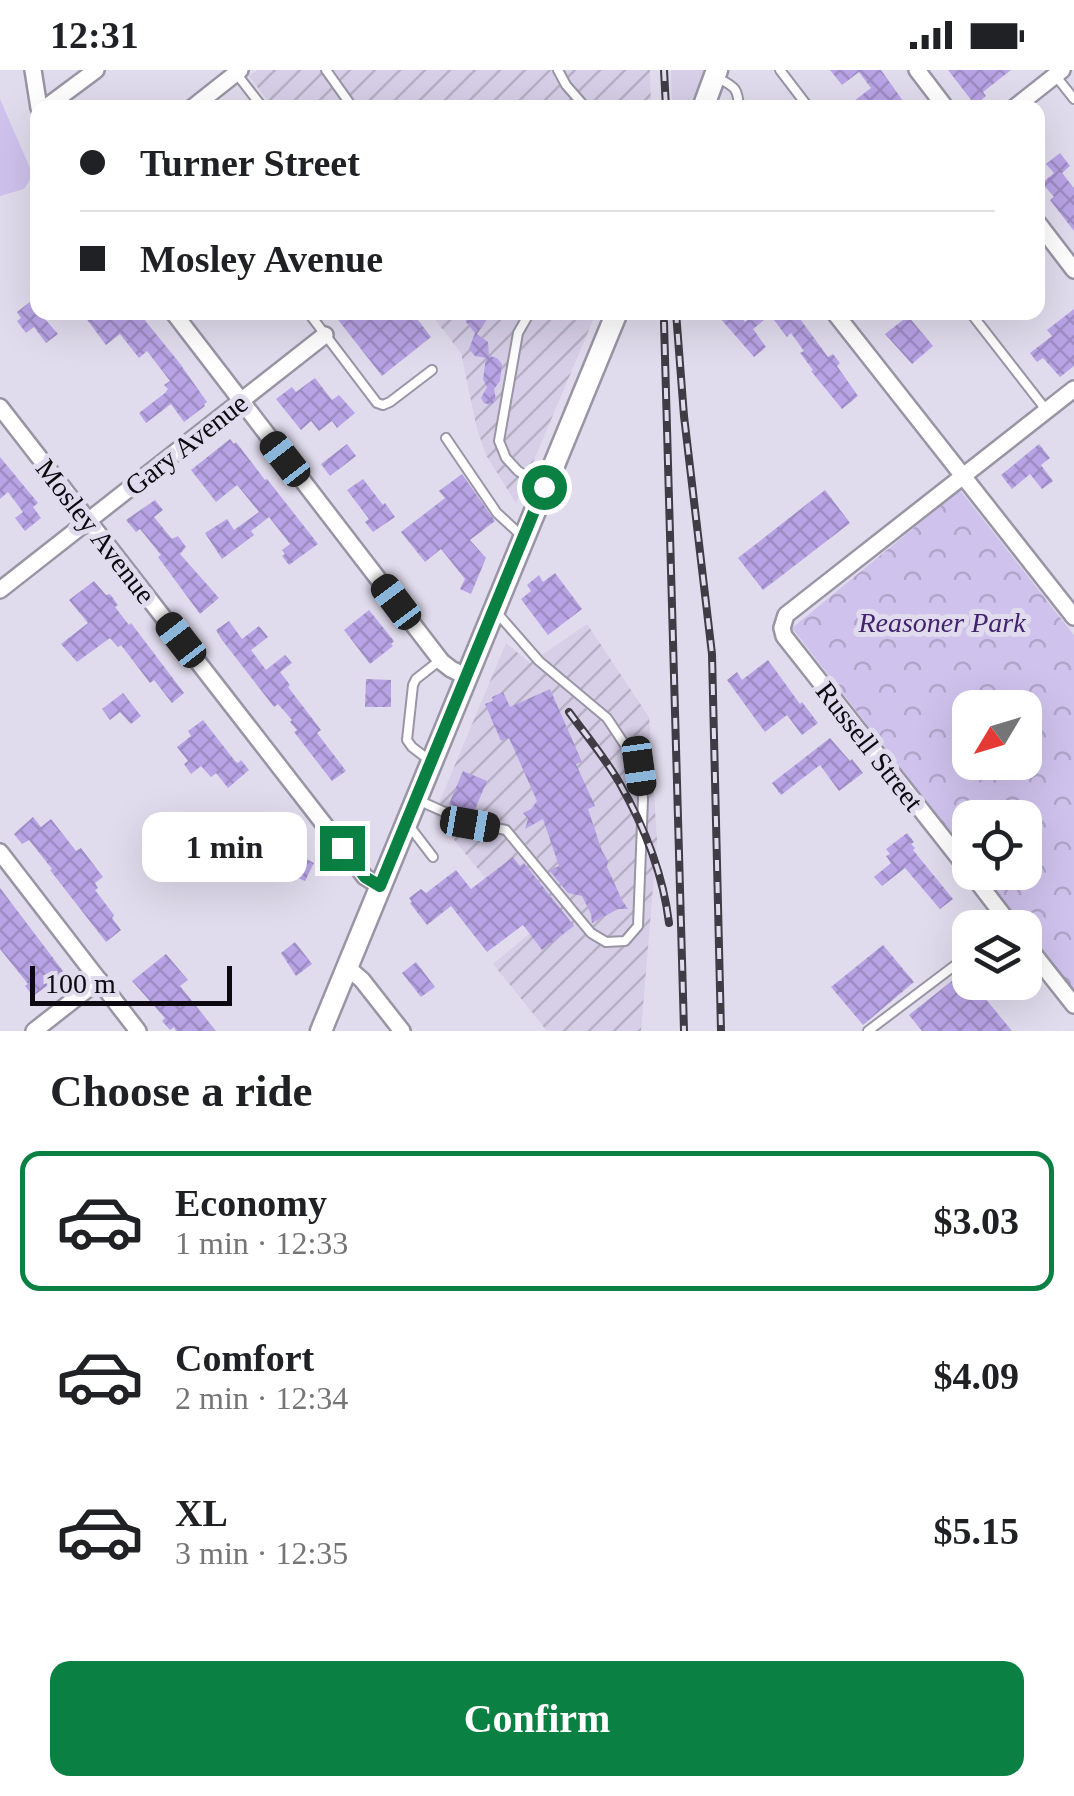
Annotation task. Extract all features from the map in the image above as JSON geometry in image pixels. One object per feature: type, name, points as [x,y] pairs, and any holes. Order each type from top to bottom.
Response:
[{"type":"street","points":[[33,70],[40,100]]},
{"type":"street","points":[[53,100],[96,70]]},
{"type":"street","points":[[917,70],[940,100]]},
{"type":"street","points":[[202,100],[238,71]]},
{"type":"street","points":[[706,100],[716,73]]},
{"type":"street","points":[[1024,100],[1058,73]]},
{"type":"street","points":[[1045,232],[1074,270]]},
{"type":"street","points":[[178,320],[440,660],[467,676]]},
{"type":"street","points":[[322,1031],[614,320]]},
{"type":"street","points":[[840,320],[1074,617]]},
{"type":"street","name":"Gary Avenue","points":[[0,590],[325,335]]},
{"type":"street","points":[[963,476],[1074,389]]},
{"type":"street","name":"Mosley Avenue","points":[[0,407],[365,877],[380,886]]},
{"type":"street","name":"Russell Street","points":[[952,849],[784,636],[782,628],[786,615],[963,476]]},
{"type":"street","points":[[0,852],[138,1031]]},
{"type":"street","points":[[1042,964],[1074,1006]]},
{"type":"street","points":[[348,967],[402,1031]]},
{"type":"street","points":[[34,1031],[99,980]]},
{"type":"lane","points":[[326,70],[347,100]]},
{"type":"lane","points":[[558,70],[579,100]]},
{"type":"lane","points":[[780,70],[804,100]]},
{"type":"lane","points":[[238,71],[258,100]]},
{"type":"lane","points":[[716,73],[734,86],[738,100]]},
{"type":"lane","points":[[1058,73],[1074,100]]},
{"type":"lane","points":[[314,320],[377,403],[390,402],[432,370]]},
{"type":"lane","points":[[525,320],[518,333],[499,440],[506,458],[518,471],[544,487]]},
{"type":"lane","points":[[976,320],[1046,411]]},
{"type":"lane","points":[[446,438],[497,514],[524,537]]},
{"type":"lane","points":[[417,800],[470,824],[506,830],[591,933],[606,942],[625,941],[638,926],[644,799],[639,766],[607,718],[539,661],[495,610]]},
{"type":"lane","points":[[432,763],[407,740],[413,685],[440,660]]},
{"type":"lane","points":[[407,824],[433,857]]},
{"type":"lane","points":[[868,1031],[952,968]]},
{"type":"shaded area","points":[[257,70],[650,70],[651,100],[268,100],[249,76]]},
{"type":"shaded area","points":[[671,70],[707,70],[696,100],[672,100]]},
{"type":"shaded area","points":[[435,320],[593,320],[516,503],[486,455],[461,353]]},
{"type":"shaded area","points":[[587,624],[649,717],[657,840],[641,1031],[547,1031],[493,964],[530,933],[434,815],[506,643],[530,663]]},
{"type":"green space","points":[[0,99],[30,168],[30,180],[24,189],[0,196]]},
{"type":"green space","name":"Reasoner Park","points":[[960,490],[1074,635],[1074,990],[1042,949],[1042,910],[1011,910],[995,890],[1042,890],[1042,800],[952,800],[952,834],[792,628]]},
{"type":"building","points":[[830,70],[881,70],[902,100],[855,100],[871,88],[859,72],[842,85]]},
{"type":"building","points":[[948,70],[1011,70],[983,92],[986,96],[982,100],[971,100]]},
{"type":"building","points":[[1060,153],[1070,166],[1062,173],[1074,188],[1074,231],[1050,200],[1054,197],[1045,180],[1054,173],[1046,164]]},
{"type":"building","points":[[30,302],[30,320],[46,320],[58,334],[46,343],[34,327],[26,333],[17,321],[21,318],[17,312]]},
{"type":"building","points":[[1074,309],[1074,366],[1060,377],[1043,358],[1037,362],[1030,353],[1052,336],[1047,330]]},
{"type":"building","points":[[87,320],[145,320],[207,402],[205,406],[184,422],[171,404],[146,423],[139,413],[165,393],[168,389],[164,385],[170,381],[147,351],[139,358],[120,334],[106,345]]},
{"type":"building","points":[[338,320],[418,320],[431,337],[382,376]]},
{"type":"building","points":[[486,320],[477,334],[488,342],[489,356],[502,364],[500,381],[494,389],[496,400],[491,405],[481,398],[487,387],[483,379],[486,358],[475,356],[469,349],[475,333],[466,322]]},
{"type":"building","points":[[722,320],[764,320],[753,329],[766,347],[754,357]]},
{"type":"building","points":[[774,320],[801,320],[828,357],[833,354],[840,363],[837,366],[858,396],[842,409],[811,371],[800,353],[804,351],[791,333],[787,337]]},
{"type":"building","points":[[903,320],[911,320],[933,346],[912,364],[885,334]]},
{"type":"building","points":[[315,378],[332,400],[339,395],[355,413],[337,428],[332,421],[319,431],[311,421],[301,430],[276,399],[292,387],[296,392]]},
{"type":"building","points":[[230,439],[318,544],[289,565],[282,550],[290,544],[269,517],[251,531],[254,535],[222,559],[205,533],[227,519],[234,530],[259,512],[237,485],[216,502],[191,470]]},
{"type":"building","points":[[347,444],[356,456],[330,476],[321,464]]},
{"type":"building","points":[[1039,444],[1050,458],[1041,465],[1053,481],[1042,489],[1030,474],[1012,489],[1001,475]]},
{"type":"building","points":[[0,457],[38,503],[33,507],[41,518],[25,531],[15,518],[23,512],[8,492],[0,499]]},
{"type":"building","points":[[462,474],[495,521],[470,540],[486,558],[471,594],[460,589],[465,579],[441,549],[425,562],[401,532],[445,498],[439,491]]},
{"type":"building","points":[[363,479],[395,517],[373,532],[365,522],[369,519],[347,490]]},
{"type":"building","points":[[825,490],[850,523],[763,590],[738,558]]},
{"type":"building","points":[[155,500],[163,510],[154,517],[172,539],[178,536],[186,547],[180,554],[219,598],[200,614],[158,557],[161,555],[140,529],[136,532],[126,520]]},
{"type":"building","points":[[555,573],[582,609],[548,635],[521,599],[531,591],[527,585],[539,575],[543,582]]},
{"type":"building","points":[[94,581],[106,595],[110,594],[118,605],[115,607],[184,693],[172,703],[154,680],[150,683],[121,645],[118,647],[110,638],[77,662],[61,644],[88,623],[69,600]]},
{"type":"building","points":[[369,610],[394,641],[370,664],[344,630]]},
{"type":"building","points":[[229,621],[242,639],[259,626],[268,637],[251,650],[266,670],[285,655],[292,663],[280,672],[321,730],[317,733],[346,771],[332,781],[294,732],[297,730],[292,720],[278,704],[274,707],[222,640],[216,630]]},
{"type":"building","points":[[768,660],[818,723],[802,735],[787,715],[765,732],[727,680],[737,672],[742,680]]},
{"type":"building","points":[[366,679],[391,680],[391,707],[365,707]]},
{"type":"building","points":[[550,689],[582,762],[576,764],[595,806],[588,809],[607,867],[628,909],[618,909],[592,923],[582,896],[568,893],[549,870],[559,866],[543,819],[525,829],[528,819],[523,813],[537,801],[509,738],[501,741],[485,704],[503,692],[510,707]]},
{"type":"building","points":[[123,693],[141,716],[131,724],[120,712],[110,720],[102,709]]},
{"type":"building","points":[[203,720],[235,761],[241,760],[249,770],[228,788],[216,773],[211,777],[201,766],[191,774],[184,764],[188,761],[177,747],[191,736],[188,731]]},
{"type":"building","points":[[830,738],[863,773],[839,791],[820,765],[781,795],[772,783]]},
{"type":"building","points":[[463,771],[487,781],[473,814],[449,804]]},
{"type":"building","points":[[33,817],[41,827],[51,819],[103,877],[95,883],[95,890],[121,930],[106,942],[29,840],[22,844],[14,834]]},
{"type":"building","points":[[907,833],[914,842],[913,850],[953,899],[940,909],[905,868],[882,886],[874,877],[891,863],[886,849]]},
{"type":"building","points":[[273,841],[314,863],[305,881],[286,873],[284,864],[267,854]]},
{"type":"building","points":[[513,857],[520,866],[524,863],[574,926],[542,950],[523,925],[487,952],[451,906],[427,925],[410,903],[409,898],[421,889],[426,893],[456,870],[471,889]]},
{"type":"building","points":[[0,888],[66,975],[51,990],[47,986],[33,996],[0,949]]},
{"type":"building","points":[[295,942],[312,964],[296,976],[281,953]]},
{"type":"building","points":[[883,945],[914,982],[863,1025],[831,987]]},
{"type":"building","points":[[166,954],[188,980],[180,986],[216,1031],[176,1031],[174,1027],[170,1030],[162,1021],[165,1018],[132,981]]},
{"type":"building","points":[[416,962],[435,987],[421,997],[402,973]]},
{"type":"building","points":[[952,981],[952,1000],[986,1000],[1012,1031],[922,1031],[909,1015]]},
{"type":"railway","points":[[664,70],[666,100]]},
{"type":"railway","points":[[677,320],[712,654],[721,1031]]},
{"type":"railway","points":[[664,322],[684,1031]]},
{"type":"railway","points":[[569,712],[614,773],[637,816],[657,868],[669,923]]},
{"type":"route","points":[[342,848],[370,882],[380,886],[544,487]]}]
